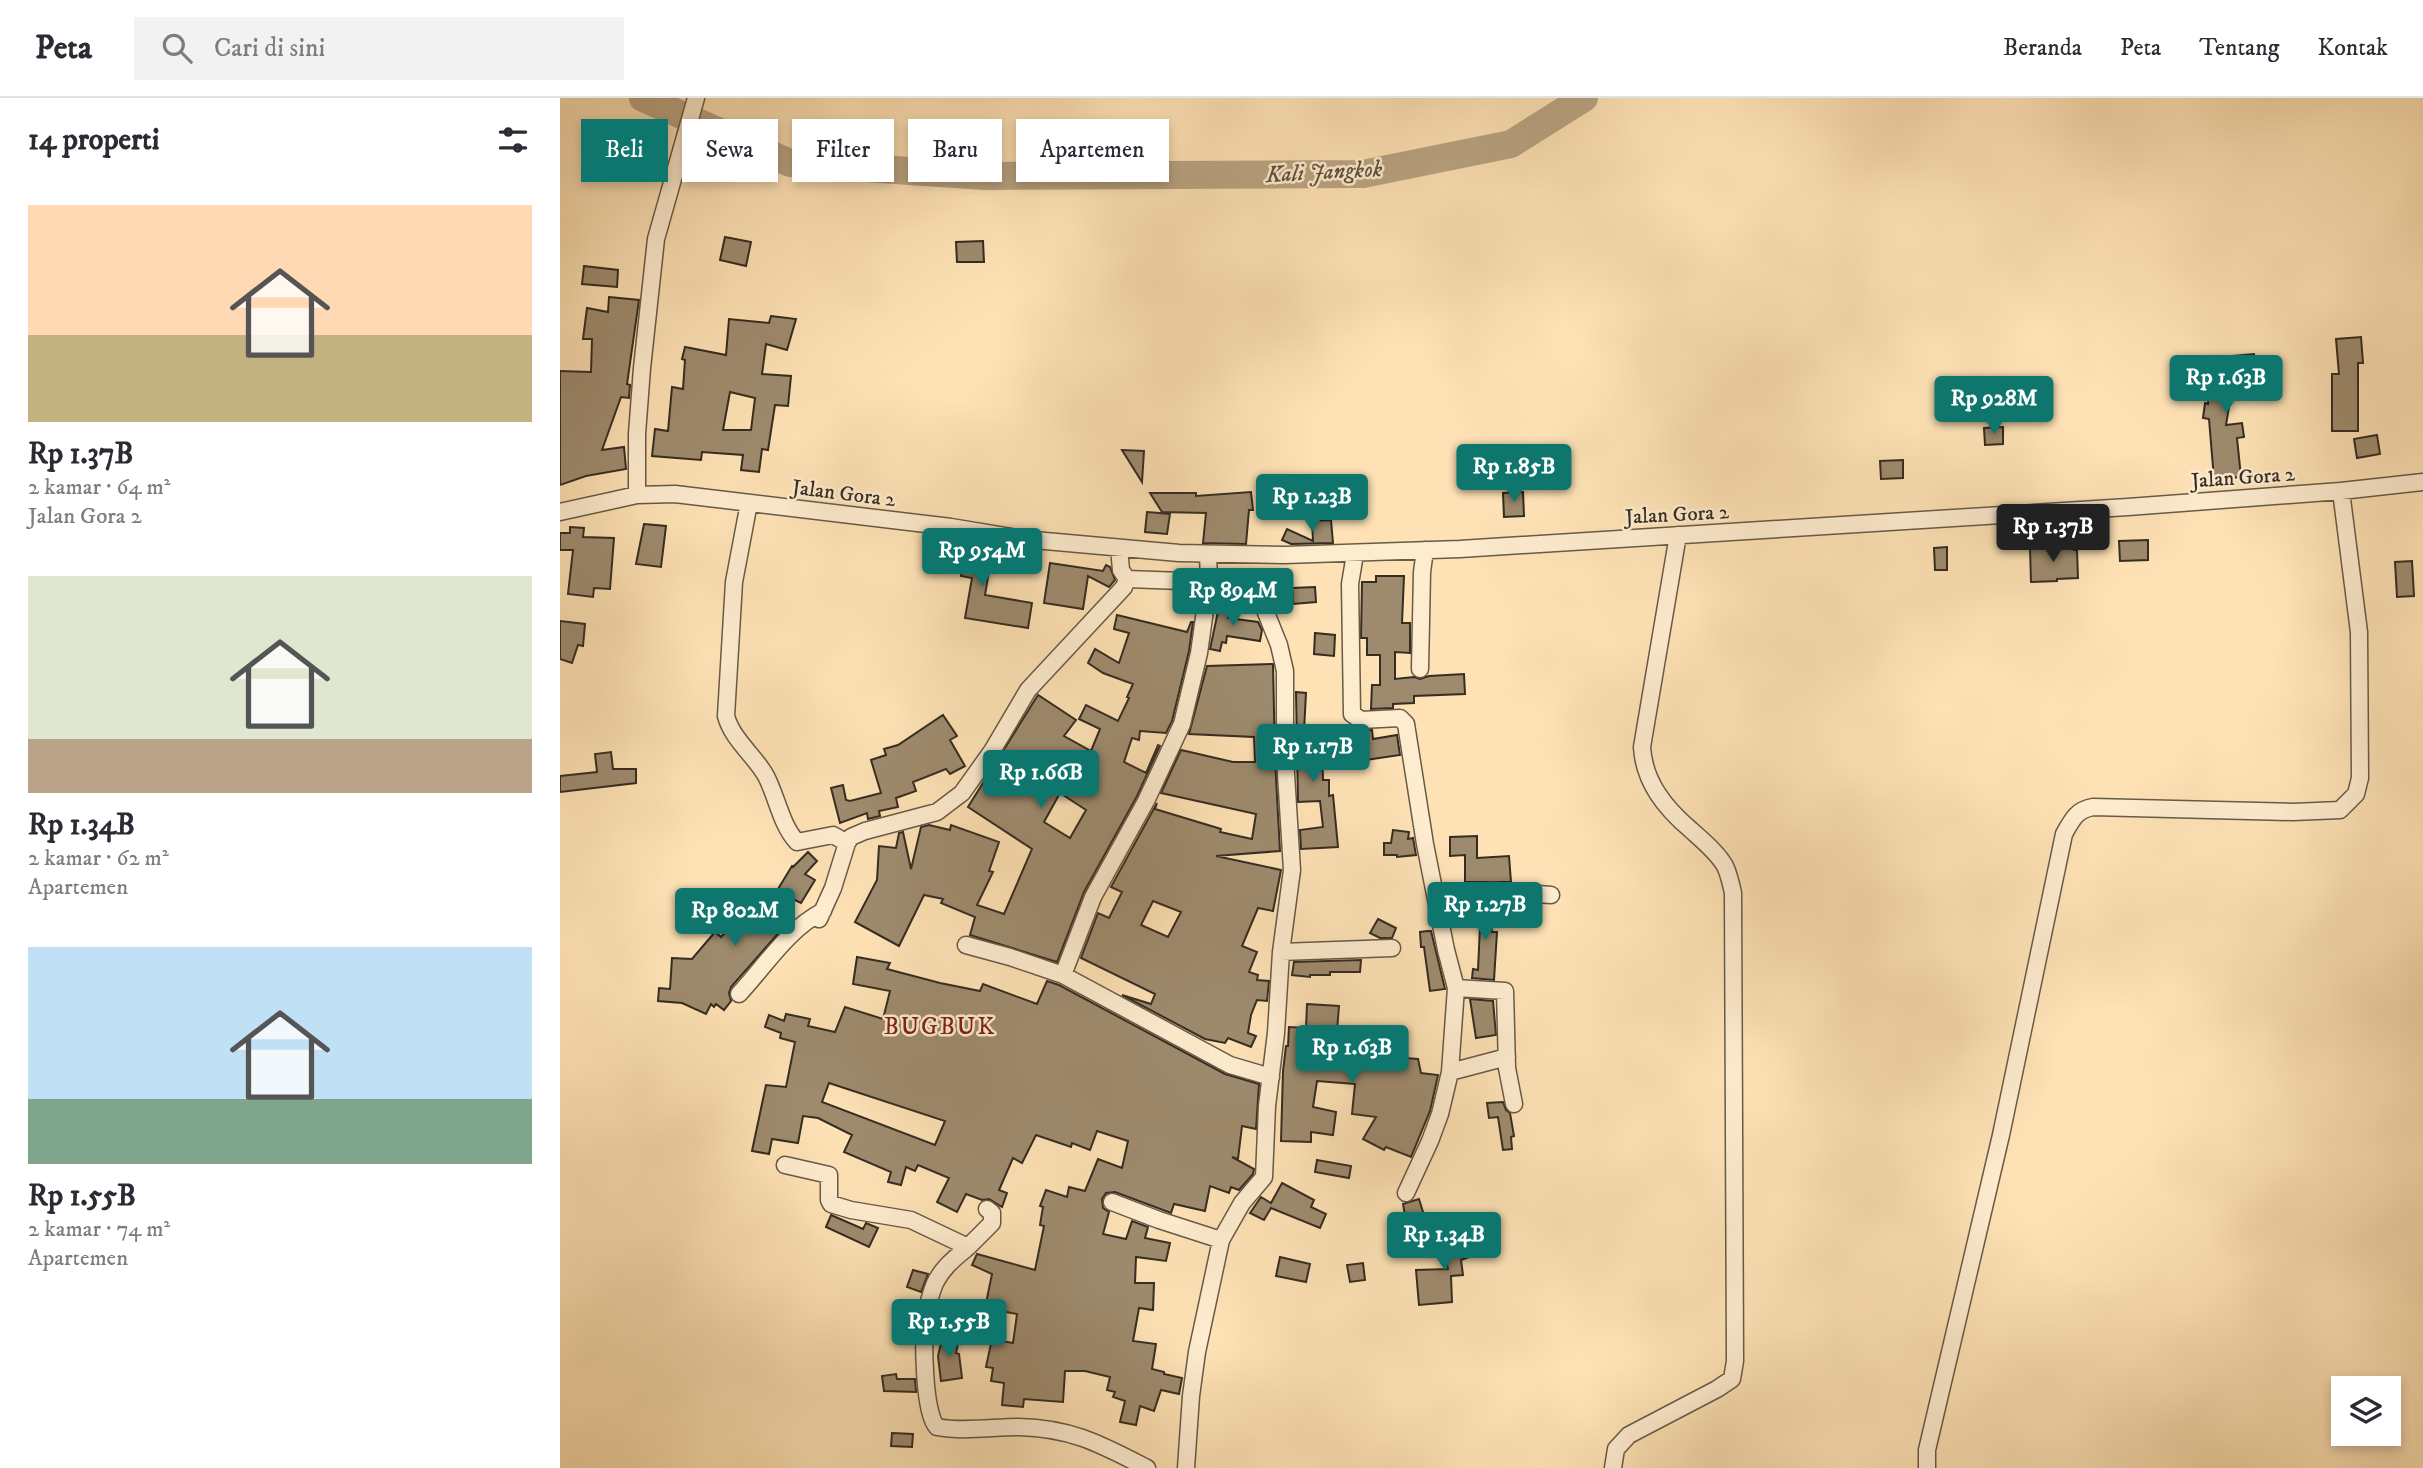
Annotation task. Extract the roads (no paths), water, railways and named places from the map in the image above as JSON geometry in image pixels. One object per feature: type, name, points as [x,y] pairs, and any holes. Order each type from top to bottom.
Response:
[{"type":"street","points":[[637,495],[637,434],[656,239],[696,98]]},
{"type":"street","name":"Jalan Gora 2","points":[[560,512],[637,495],[675,494],[951,527],[1023,539],[1119,548],[1208,554],[1355,554],[2127,507],[2423,482]]},
{"type":"street","points":[[1927,1468],[1927,1450],[1998,1149],[2064,834],[2074,816],[2082,809],[2092,807],[2293,812],[2340,810],[2356,794],[2360,778],[2359,632],[2341,491]]},
{"type":"street","points":[[748,503],[734,582],[726,716],[732,730],[766,776],[787,827],[797,842],[833,835],[847,843]]},
{"type":"street","points":[[1613,1468],[1616,1449],[1629,1435],[1732,1379],[1735,1361],[1732,893],[1727,869],[1718,855],[1668,808],[1655,790],[1643,763],[1642,747],[1678,536]]},
{"type":"street","points":[[1119,548],[1121,570],[1127,579]]},
{"type":"street","points":[[1420,668],[1425,550]]},
{"type":"street","points":[[1063,975],[1093,897],[1146,800],[1182,724],[1199,653],[1209,582],[1208,554]]},
{"type":"street","points":[[1355,554],[1350,584],[1352,714],[1361,720],[1400,718],[1405,721],[1419,811],[1456,988],[1450,1072],[1436,1127],[1406,1193]]},
{"type":"street","points":[[1127,579],[1244,585],[1254,592],[1265,610],[1282,655],[1292,870],[1281,952],[1264,1177],[1242,1203],[1221,1240],[1197,1352],[1186,1468]]},
{"type":"street","points":[[811,931],[823,911],[851,837],[937,812],[962,793],[992,751],[1028,690],[1124,587],[1127,579]]},
{"type":"street","points":[[1437,894],[1494,891],[1551,895]]},
{"type":"street","points":[[739,994],[787,937],[823,911]]},
{"type":"street","points":[[966,945],[1063,975],[1230,1065],[1271,1077]]},
{"type":"street","points":[[1281,952],[1392,948]]},
{"type":"street","points":[[1456,988],[1504,990],[1509,1083],[1514,1104]]},
{"type":"street","points":[[1450,1072],[1507,1057]]},
{"type":"street","points":[[785,1165],[829,1175],[831,1204],[911,1220],[968,1247]]},
{"type":"street","points":[[1112,1202],[1221,1240]]},
{"type":"street","points":[[987,1209],[992,1213],[992,1223],[941,1272],[926,1316],[925,1363],[934,1423],[940,1428],[1023,1427],[1077,1434],[1147,1468]]},
{"type":"waterway","name":"Kali Jangkok","points":[[643,98],[790,163],[985,176],[1363,174],[1511,144],[1584,98]]},
{"type":"district","name":"BUGBUK","points":[[940,1026]]}]
